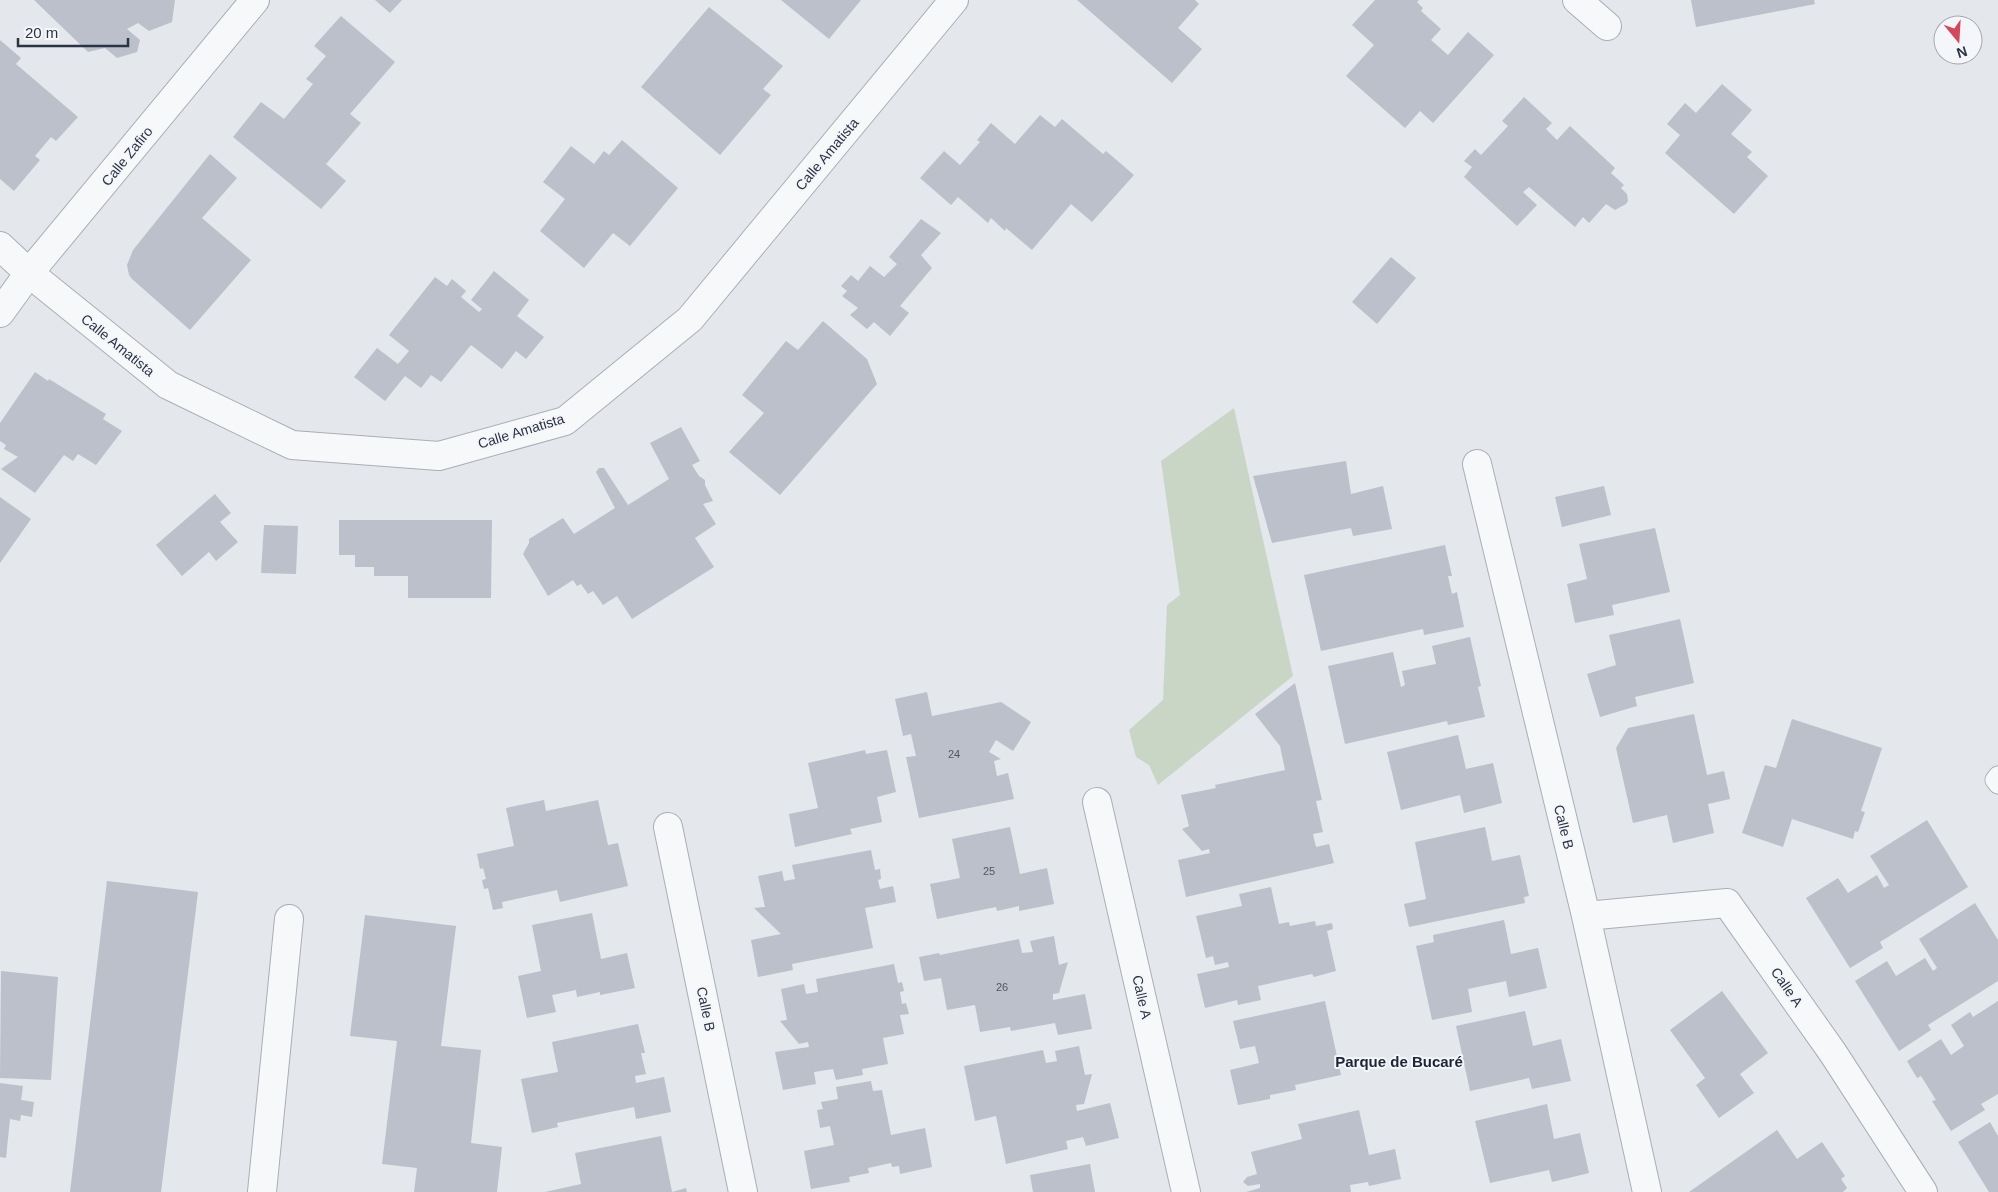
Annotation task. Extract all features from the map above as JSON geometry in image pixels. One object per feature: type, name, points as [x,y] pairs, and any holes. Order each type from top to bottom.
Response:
[{"type":"street","name":"Calle Zafiro","points":[[0,313],[30,273],[255,0]]},
{"type":"street","name":"Calle Amatista","points":[[0,246],[30,273],[168,385],[292,445],[439,456],[565,421],[690,319],[954,0]]},
{"type":"street","points":[[1576,0],[1607,26]]},
{"type":"street","name":"Calle B","points":[[1477,464],[1586,916],[1647,1192]]},
{"type":"street","name":"Calle A","points":[[1098,802],[1186,1192]]},
{"type":"street","name":"Calle B","points":[[668,827],[743,1192]]},
{"type":"street","name":"Calle A","points":[[1586,916],[1727,902],[1833,1053],[1923,1192]]},
{"type":"street","points":[[262,1192],[289,919]]},
{"type":"lane","points":[[1998,776],[1995,780],[1998,784]]},
{"type":"green space","points":[[1234,408],[1293,676],[1158,785],[1149,765],[1136,757],[1129,730],[1163,700],[1167,605],[1180,595],[1161,461]]},
{"type":"building","points":[[34,0],[175,0],[172,22],[149,31],[138,23],[127,29],[140,40],[137,52],[117,58],[105,48],[88,52]]},
{"type":"building","points":[[375,0],[402,0],[390,13]]},
{"type":"building","points":[[781,0],[861,0],[829,39]]},
{"type":"building","points":[[1077,0],[1195,0],[1199,4],[1178,28],[1202,49],[1172,83]]},
{"type":"building","points":[[1375,0],[1419,0],[1417,2],[1423,8],[1421,11],[1441,29],[1431,40],[1448,55],[1468,32],[1494,55],[1433,123],[1420,111],[1405,128],[1346,76],[1374,45],[1352,25]]},
{"type":"building","points":[[1691,0],[1814,0],[1815,4],[1696,27]]},
{"type":"building","points":[[709,7],[783,66],[763,89],[771,95],[720,155],[641,87]]},
{"type":"building","points":[[341,16],[395,62],[350,114],[361,123],[326,164],[346,181],[321,209],[233,137],[261,102],[284,119],[313,84],[306,79],[326,56],[314,46]]},
{"type":"building","points":[[0,40],[21,58],[16,64],[78,117],[56,141],[51,137],[35,156],[40,160],[14,191],[0,179]]},
{"type":"building","points":[[1722,84],[1752,110],[1731,134],[1752,152],[1747,157],[1768,176],[1734,214],[1665,153],[1680,135],[1667,124],[1685,103],[1696,113]]},
{"type":"building","points":[[1524,97],[1552,123],[1546,129],[1557,140],[1570,126],[1615,168],[1611,173],[1624,185],[1621,188],[1627,194],[1628,201],[1626,204],[1615,210],[1606,204],[1589,223],[1583,217],[1575,227],[1529,187],[1523,192],[1537,205],[1517,226],[1464,177],[1472,167],[1464,161],[1475,149],[1481,155],[1508,126],[1502,121]]},
{"type":"building","points":[[1040,115],[1055,127],[1062,119],[1103,154],[1106,151],[1134,175],[1092,222],[1071,204],[1032,250],[1006,228],[1005,231],[991,218],[988,223],[958,197],[951,205],[920,178],[944,151],[960,165],[980,142],[977,140],[991,123],[1015,144]]},
{"type":"building","points":[[622,140],[678,188],[630,246],[613,233],[584,268],[540,231],[565,199],[543,182],[571,146],[594,164],[604,151],[609,155]]},
{"type":"building","points":[[210,154],[237,178],[202,218],[251,260],[190,330],[132,279],[127,265],[133,250]]},
{"type":"building","points":[[921,219],[941,233],[921,255],[932,268],[900,306],[909,313],[890,336],[874,322],[867,329],[850,315],[858,308],[842,296],[847,291],[841,286],[851,275],[858,281],[870,266],[884,277],[897,264],[889,257]]},
{"type":"building","points":[[1391,257],[1416,278],[1377,324],[1352,302]]},
{"type":"building","points":[[494,271],[529,300],[517,316],[544,337],[526,359],[516,351],[502,369],[471,345],[441,382],[431,375],[421,388],[405,376],[385,401],[354,377],[377,348],[398,364],[409,351],[389,335],[435,277],[447,286],[452,279],[466,291],[461,297],[479,312],[482,309],[471,300]]},
{"type":"building","points":[[823,321],[867,359],[877,384],[780,495],[729,452],[764,413],[742,395],[786,341],[798,350]]},
{"type":"building","points":[[35,372],[106,414],[103,419],[122,431],[96,465],[78,454],[73,461],[64,455],[35,493],[1,469],[18,457],[4,449],[6,445],[0,441],[0,423]]},
{"type":"building","points":[[681,427],[700,461],[692,465],[699,476],[705,480],[705,485],[713,501],[703,504],[716,524],[695,538],[714,567],[632,619],[617,596],[603,605],[593,591],[588,594],[581,584],[577,586],[573,580],[548,596],[523,554],[529,539],[563,518],[574,534],[615,508],[596,472],[599,468],[604,468],[628,505],[669,479],[650,443]]},
{"type":"building","points":[[1346,461],[1351,494],[1383,486],[1392,529],[1353,536],[1351,528],[1272,543],[1253,476]]},
{"type":"building","points":[[1604,486],[1611,515],[1562,527],[1555,497]]},
{"type":"building","points":[[215,494],[231,513],[220,522],[238,542],[216,561],[209,552],[182,576],[156,545]]},
{"type":"building","points":[[0,497],[31,519],[0,563]]},
{"type":"building","points":[[339,520],[492,520],[491,598],[408,598],[408,576],[374,576],[374,567],[355,567],[355,555],[339,555]]},
{"type":"building","points":[[264,525],[298,526],[296,574],[261,573]]},
{"type":"building","points":[[1655,528],[1670,592],[1612,605],[1614,615],[1575,623],[1567,584],[1587,579],[1579,544]]},
{"type":"building","points":[[1445,545],[1452,576],[1448,576],[1452,594],[1457,592],[1464,627],[1424,635],[1423,629],[1321,651],[1304,575]]},
{"type":"building","points":[[1680,619],[1694,683],[1635,697],[1637,706],[1600,717],[1587,674],[1616,665],[1609,635]]},
{"type":"building","points":[[1470,637],[1481,686],[1478,687],[1485,717],[1448,725],[1447,721],[1345,744],[1328,666],[1393,652],[1401,687],[1405,685],[1402,671],[1436,664],[1432,646]]},
{"type":"building","points":[[1295,683],[1322,800],[1316,801],[1323,832],[1313,834],[1316,847],[1329,844],[1334,863],[1186,897],[1178,860],[1210,853],[1209,849],[1202,851],[1182,829],[1189,826],[1181,795],[1216,788],[1215,785],[1285,770],[1280,746],[1255,714]]},
{"type":"building","points":[[927,692],[932,716],[1001,702],[1031,722],[1013,751],[996,740],[989,752],[1001,759],[994,761],[997,776],[1008,773],[1014,799],[919,818],[906,757],[916,756],[911,734],[903,736],[895,699]]},
{"type":"building","points":[[1694,714],[1707,775],[1724,771],[1730,799],[1708,804],[1714,833],[1673,843],[1667,815],[1633,823],[1616,748],[1628,728]]},
{"type":"building","points":[[1792,719],[1882,748],[1861,811],[1865,812],[1858,832],[1855,831],[1853,839],[1792,819],[1783,847],[1742,833],[1765,765],[1776,768]]},
{"type":"building","points":[[1458,735],[1466,769],[1493,763],[1502,803],[1464,813],[1460,795],[1401,810],[1387,752]]},
{"type":"building","points":[[865,750],[866,754],[887,750],[896,792],[877,797],[882,822],[850,829],[852,834],[795,847],[789,814],[818,808],[808,763]]},
{"type":"building","points":[[544,800],[546,811],[598,800],[608,845],[618,843],[628,886],[560,902],[557,890],[502,902],[503,908],[493,910],[488,888],[484,889],[482,880],[486,879],[483,868],[480,869],[477,854],[514,846],[506,808]]},
{"type":"building","points":[[1927,820],[1968,887],[1880,942],[1883,948],[1850,968],[1806,898],[1838,878],[1848,893],[1877,875],[1884,888],[1889,885],[1870,856]]},
{"type":"building","points":[[1010,827],[1020,874],[1047,868],[1054,904],[1019,911],[1019,906],[997,911],[996,907],[937,919],[930,884],[960,878],[952,839]]},
{"type":"building","points":[[1485,827],[1492,861],[1520,855],[1529,896],[1524,897],[1525,903],[1409,927],[1404,904],[1426,899],[1415,842]]},
{"type":"building","points":[[871,850],[875,870],[880,869],[881,879],[878,880],[880,889],[893,886],[896,902],[865,908],[873,948],[792,964],[793,970],[758,977],[751,940],[781,934],[754,908],[765,907],[758,876],[782,871],[784,881],[795,879],[792,865]]},
{"type":"building","points":[[107,881],[198,892],[161,1192],[70,1192]]},
{"type":"building","points":[[1271,887],[1279,924],[1289,922],[1290,926],[1315,921],[1316,926],[1332,923],[1333,929],[1327,931],[1336,971],[1314,977],[1312,974],[1258,986],[1261,1000],[1238,1005],[1237,1000],[1205,1008],[1197,974],[1229,967],[1228,962],[1215,965],[1213,956],[1206,958],[1196,916],[1242,906],[1239,894]]},
{"type":"building","points":[[1975,903],[1998,940],[1998,981],[1928,1025],[1931,1030],[1899,1051],[1855,981],[1887,961],[1896,976],[1925,958],[1933,971],[1937,968],[1919,939]]},
{"type":"building","points":[[592,913],[601,959],[627,953],[635,988],[600,995],[600,992],[577,997],[576,990],[552,995],[556,1012],[527,1018],[518,976],[541,971],[532,925]]},
{"type":"building","points":[[365,915],[456,926],[441,1046],[481,1050],[471,1143],[502,1147],[497,1192],[414,1192],[417,1168],[382,1164],[397,1041],[350,1036]]},
{"type":"building","points":[[1504,920],[1511,954],[1538,948],[1547,988],[1509,997],[1506,981],[1468,989],[1472,1012],[1432,1020],[1416,946],[1434,942],[1433,935]]},
{"type":"building","points":[[1054,936],[1059,965],[1068,962],[1059,993],[1053,994],[1053,1000],[1085,994],[1092,1029],[1058,1035],[1055,1023],[1011,1031],[1010,1027],[980,1032],[975,1005],[947,1010],[941,978],[924,981],[919,957],[939,953],[940,955],[1019,939],[1022,953],[1033,952],[1030,941]]},
{"type":"building","points":[[894,964],[898,983],[902,982],[904,991],[900,992],[902,1004],[906,1003],[909,1014],[900,1015],[904,1034],[883,1038],[888,1064],[862,1069],[863,1075],[836,1080],[833,1069],[814,1072],[816,1084],[783,1090],[775,1052],[809,1047],[808,1042],[799,1044],[780,1021],[787,1020],[781,989],[804,984],[806,994],[818,992],[816,979]]},
{"type":"building","points":[[1,971],[58,977],[51,1080],[0,1078]]},
{"type":"building","points":[[1722,991],[1768,1053],[1740,1074],[1754,1093],[1719,1118],[1696,1085],[1705,1078],[1670,1030]]},
{"type":"building","points":[[1325,1001],[1341,1075],[1295,1085],[1296,1090],[1270,1095],[1270,1099],[1238,1105],[1230,1070],[1259,1063],[1255,1046],[1240,1049],[1233,1021]]},
{"type":"building","points":[[1998,1001],[1998,1094],[1981,1104],[1985,1110],[1951,1131],[1932,1101],[1936,1100],[1921,1076],[1917,1078],[1907,1061],[1941,1039],[1951,1055],[1964,1046],[1951,1025],[1970,1012],[1973,1017]]},
{"type":"building","points":[[1525,1011],[1533,1046],[1561,1039],[1571,1081],[1532,1089],[1529,1078],[1470,1091],[1456,1026]]},
{"type":"building","points":[[638,1024],[645,1053],[641,1053],[646,1074],[635,1076],[636,1083],[664,1077],[671,1112],[636,1119],[634,1107],[557,1123],[558,1127],[532,1133],[521,1079],[558,1072],[552,1042]]},
{"type":"building","points":[[1079,1046],[1085,1075],[1092,1074],[1084,1104],[1076,1105],[1077,1111],[1110,1103],[1119,1138],[1086,1146],[1083,1137],[1066,1141],[1068,1149],[1006,1164],[996,1116],[975,1121],[964,1066],[1043,1050],[1046,1063],[1057,1061],[1055,1051]]},
{"type":"building","points":[[871,1081],[873,1091],[882,1090],[891,1135],[925,1128],[932,1167],[900,1174],[899,1166],[892,1167],[891,1163],[868,1168],[869,1173],[849,1177],[850,1182],[811,1189],[804,1151],[834,1145],[830,1126],[820,1128],[817,1110],[823,1109],[821,1102],[838,1099],[836,1087]]},
{"type":"building","points":[[0,1083],[23,1086],[21,1100],[34,1102],[32,1117],[21,1115],[20,1121],[10,1119],[6,1158],[0,1157]]},
{"type":"building","points":[[1547,1104],[1554,1139],[1580,1133],[1589,1173],[1552,1182],[1549,1170],[1490,1183],[1475,1121]]},
{"type":"building","points":[[1359,1110],[1369,1155],[1395,1149],[1401,1179],[1369,1186],[1368,1182],[1350,1185],[1351,1192],[1246,1192],[1260,1188],[1260,1184],[1248,1186],[1243,1182],[1247,1177],[1257,1174],[1251,1152],[1302,1139],[1298,1124]]},
{"type":"building","points":[[1990,1122],[1998,1136],[1998,1192],[1989,1192],[1958,1142]]},
{"type":"building","points":[[1777,1130],[1797,1159],[1822,1142],[1845,1176],[1841,1179],[1847,1188],[1843,1192],[1689,1192]]},
{"type":"building","points":[[661,1136],[672,1192],[545,1192],[581,1184],[575,1153]]},
{"type":"building","points":[[1090,1164],[1095,1192],[1033,1192],[1030,1175]]},
{"type":"building","points":[[686,1188],[687,1192],[672,1192]]},
{"type":"district","name":"Parque de Bucaré","points":[[1399,1061]]}]
